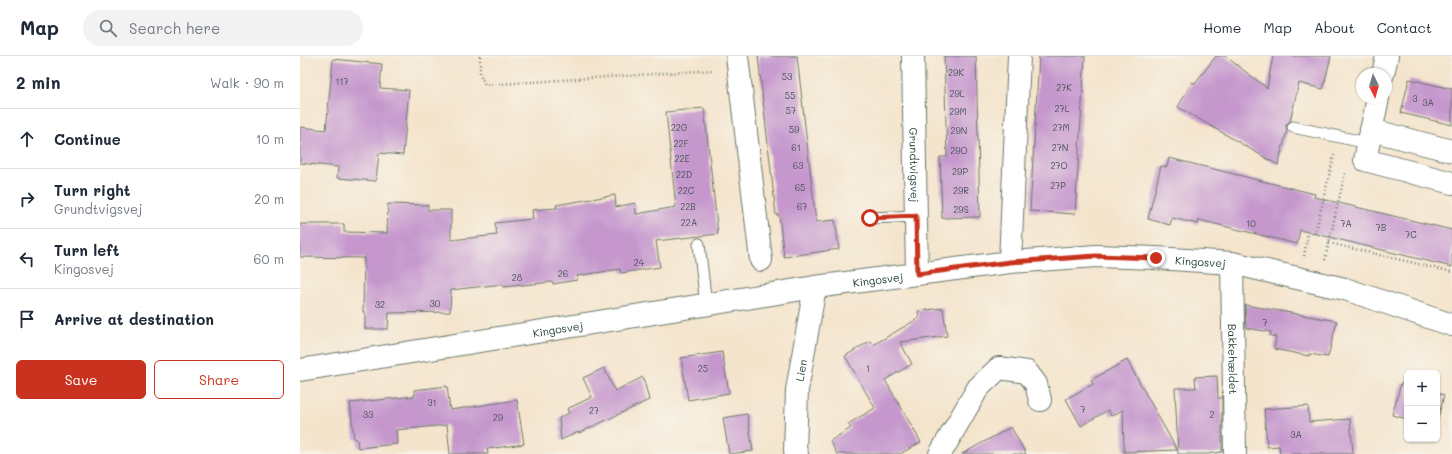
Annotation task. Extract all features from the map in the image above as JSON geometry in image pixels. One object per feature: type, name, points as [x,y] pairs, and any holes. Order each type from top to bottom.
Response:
[{"type":"street","name":"Grundtvigsvej","points":[[913,56],[917,274]]},
{"type":"street","points":[[1010,262],[1020,56]]},
{"type":"street","points":[[1384,68],[1387,56]]},
{"type":"street","points":[[738,62],[761,260]]},
{"type":"street","points":[[1368,144],[1377,104]]},
{"type":"street","points":[[1368,144],[1452,151]]},
{"type":"street","points":[[1368,144],[1452,183]]},
{"type":"street","name":"Kingosvej","points":[[300,370],[815,287],[1010,262],[1096,256],[1232,263],[1345,289],[1452,325]]},
{"type":"street","name":"Bakkehældet","points":[[1232,263],[1235,454]]},
{"type":"street","name":"Lien","points":[[796,454],[797,390],[815,287]]},
{"type":"street","points":[[940,454],[978,388],[999,368],[1027,372],[1036,384],[1040,400]]},
{"type":"lane","points":[[1293,127],[1368,144]]},
{"type":"lane","points":[[870,218],[916,216]]},
{"type":"lane","points":[[699,244],[706,305]]},
{"type":"path","points":[[480,56],[480,74],[485,86],[738,62]]},
{"type":"path","points":[[1309,281],[1308,232],[1315,234],[1339,137]]},
{"type":"path","points":[[1309,281],[1329,243],[1349,158],[1368,144]]},
{"type":"path","points":[[1329,243],[1452,272]]},
{"type":"building","points":[[758,56],[797,56],[816,222],[835,220],[839,249],[784,257],[779,215],[776,215]]},
{"type":"building","points":[[944,56],[976,56],[980,217],[942,218],[940,157],[947,157]]},
{"type":"building","points":[[1039,56],[1085,56],[1075,214],[1030,211]]},
{"type":"building","points":[[1216,56],[1225,56],[1267,88],[1273,56],[1331,56],[1323,89],[1299,83],[1290,121],[1286,125],[1287,131],[1278,165],[1178,107],[1192,82],[1195,83]]},
{"type":"building","points":[[333,59],[382,64],[380,88],[409,90],[403,155],[379,153],[376,181],[337,178],[338,167],[300,163],[300,127],[326,130]]},
{"type":"building","points":[[1409,79],[1452,89],[1452,125],[1401,113]]},
{"type":"building","points":[[704,108],[718,234],[656,241],[660,267],[621,273],[620,269],[577,276],[577,280],[553,284],[552,282],[503,287],[503,284],[451,290],[450,312],[389,313],[388,329],[365,329],[365,312],[363,312],[364,258],[300,257],[300,224],[344,224],[344,232],[387,233],[388,204],[428,205],[428,210],[451,210],[451,240],[497,235],[495,223],[533,219],[532,210],[557,208],[556,205],[615,195],[616,207],[635,203],[636,214],[676,207],[666,112]]},
{"type":"building","points":[[1169,158],[1315,194],[1314,197],[1452,230],[1452,267],[1300,230],[1297,244],[1199,220],[1198,224],[1172,218],[1170,225],[1148,219],[1161,166],[1167,167]]},
{"type":"building","points":[[1245,305],[1337,321],[1328,357],[1309,354],[1309,356],[1274,349],[1276,337],[1270,336],[1271,332],[1246,328]]},
{"type":"building","points":[[943,308],[947,336],[900,342],[912,364],[885,380],[921,442],[900,454],[837,454],[830,441],[851,428],[848,424],[875,408],[845,356],[870,341],[873,345],[919,318],[918,311]]},
{"type":"building","points":[[722,352],[729,393],[688,400],[681,358]]},
{"type":"building","points":[[1127,360],[1177,450],[1124,452],[1123,410],[1111,416],[1108,410],[1081,426],[1066,399],[1093,384],[1091,380]]},
{"type":"building","points":[[604,368],[615,391],[643,377],[649,400],[561,440],[559,418],[569,413],[567,409],[592,397],[583,378]]},
{"type":"building","points":[[1217,376],[1218,398],[1222,398],[1222,452],[1208,454],[1178,454],[1175,388],[1196,388],[1195,377]]},
{"type":"building","points":[[1401,383],[1404,384],[1404,418],[1392,415]]},
{"type":"building","points":[[447,386],[450,410],[517,400],[524,444],[487,449],[488,454],[450,454],[447,425],[396,430],[397,444],[358,448],[357,439],[354,439],[350,403],[415,396],[414,390]]},
{"type":"building","points":[[1440,394],[1444,395],[1440,410]]},
{"type":"building","points":[[1308,406],[1309,422],[1350,419],[1353,454],[1280,454],[1279,446],[1267,447],[1264,409]]},
{"type":"building","points":[[747,414],[753,451],[729,454],[723,418]]},
{"type":"building","points":[[1011,427],[1026,454],[962,454]]},
{"type":"route","points":[[870,218],[916,216],[917,274],[1010,262],[1096,256],[1156,258]]}]
